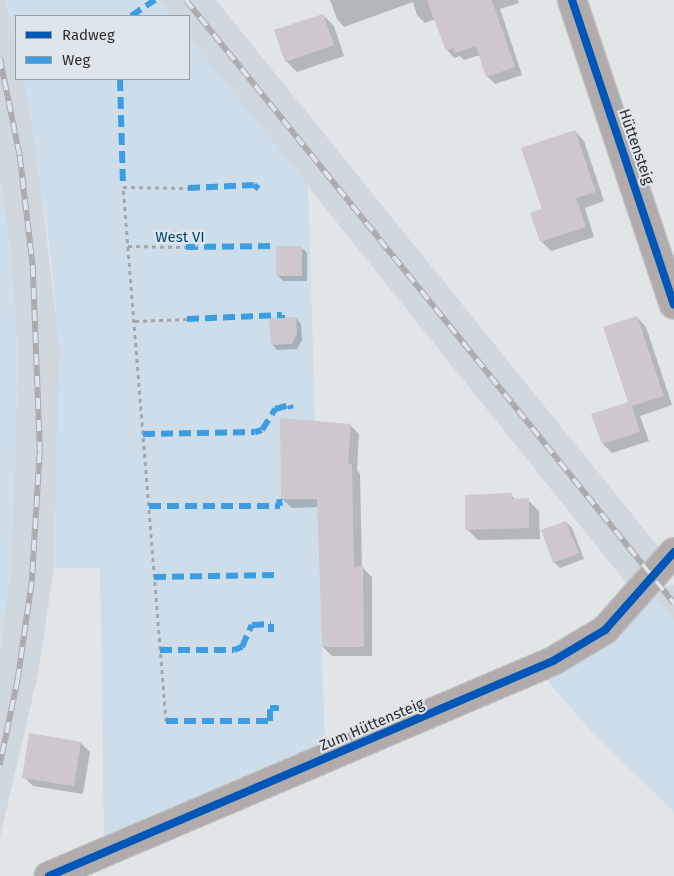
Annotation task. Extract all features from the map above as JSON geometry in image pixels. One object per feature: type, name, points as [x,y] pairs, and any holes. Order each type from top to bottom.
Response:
[{"type":"street","name":"Hüttensteig","points":[[572,0],[674,304]]},
{"type":"street","name":"Zum Hüttensteig","points":[[49,876],[553,661],[605,630],[674,552]]},
{"type":"path","points":[[166,721],[123,187],[188,188]]},
{"type":"path","points":[[128,246],[186,247]]},
{"type":"path","points":[[135,321],[187,319]]},
{"type":"shaded area","points":[[0,0],[6,0],[15,40],[15,80],[24,80],[32,113],[60,350],[54,568],[38,674],[0,838],[0,650],[11,567],[18,356],[10,246],[0,179]]},
{"type":"shaded area","points":[[158,0],[216,0],[660,549],[627,584],[190,39],[190,15],[170,15]]},
{"type":"shaded area","points":[[672,584],[674,585],[674,621],[653,595]]},
{"type":"green space","points":[[6,0],[158,0],[170,15],[15,15],[15,40]]},
{"type":"green space","name":"West VI","points":[[190,39],[308,185],[325,747],[104,840],[100,568],[54,568],[60,350],[49,241],[24,80],[190,80]]},
{"type":"green space","points":[[0,179],[10,246],[18,356],[11,567],[0,650]]},
{"type":"green space","points":[[653,595],[674,621],[674,812],[591,731],[543,676]]},
{"type":"building","points":[[427,0],[492,0],[515,67],[486,77],[476,46],[455,53],[453,48],[446,51]]},
{"type":"building","points":[[323,14],[334,45],[285,62],[274,30]]},
{"type":"building","points":[[575,130],[596,192],[576,198],[586,227],[540,242],[530,213],[542,209],[521,148]]},
{"type":"building","points":[[276,246],[302,246],[302,276],[276,276]]},
{"type":"building","points":[[637,316],[664,396],[632,406],[640,432],[602,444],[591,414],[628,402],[603,327]]},
{"type":"building","points":[[296,317],[297,334],[292,344],[271,345],[269,318]]},
{"type":"building","points":[[280,418],[351,424],[348,464],[352,464],[354,567],[363,566],[364,647],[322,647],[317,499],[281,499]]},
{"type":"building","points":[[512,493],[512,499],[529,498],[529,528],[465,530],[465,495]]},
{"type":"building","points":[[566,521],[579,553],[553,563],[541,530]]},
{"type":"building","points":[[29,733],[81,742],[74,786],[22,778]]},
{"type":"railway","points":[[186,0],[674,603]]},
{"type":"railway","points":[[0,58],[20,156],[33,266],[40,452],[32,582],[18,679],[0,765]]},
{"type":"marked path","points":[[132,15],[155,0]]},
{"type":"marked path","points":[[120,80],[123,187]]},
{"type":"marked path","points":[[188,188],[254,185],[259,189]]},
{"type":"marked path","points":[[186,247],[276,246]]},
{"type":"marked path","points":[[187,319],[282,315],[282,318]]},
{"type":"marked path","points":[[143,434],[255,432],[262,430],[275,409],[290,405],[291,409]]},
{"type":"marked path","points":[[149,506],[280,506],[279,499]]},
{"type":"marked path","points":[[154,577],[276,575]]},
{"type":"marked path","points":[[160,650],[234,650],[242,647],[252,625],[271,624],[271,632]]},
{"type":"marked path","points":[[166,721],[270,721],[270,708],[279,708]]},
{"type":"cycle path","points":[[572,0],[674,304]]},
{"type":"cycle path","points":[[49,876],[553,661],[605,630],[674,552]]}]
